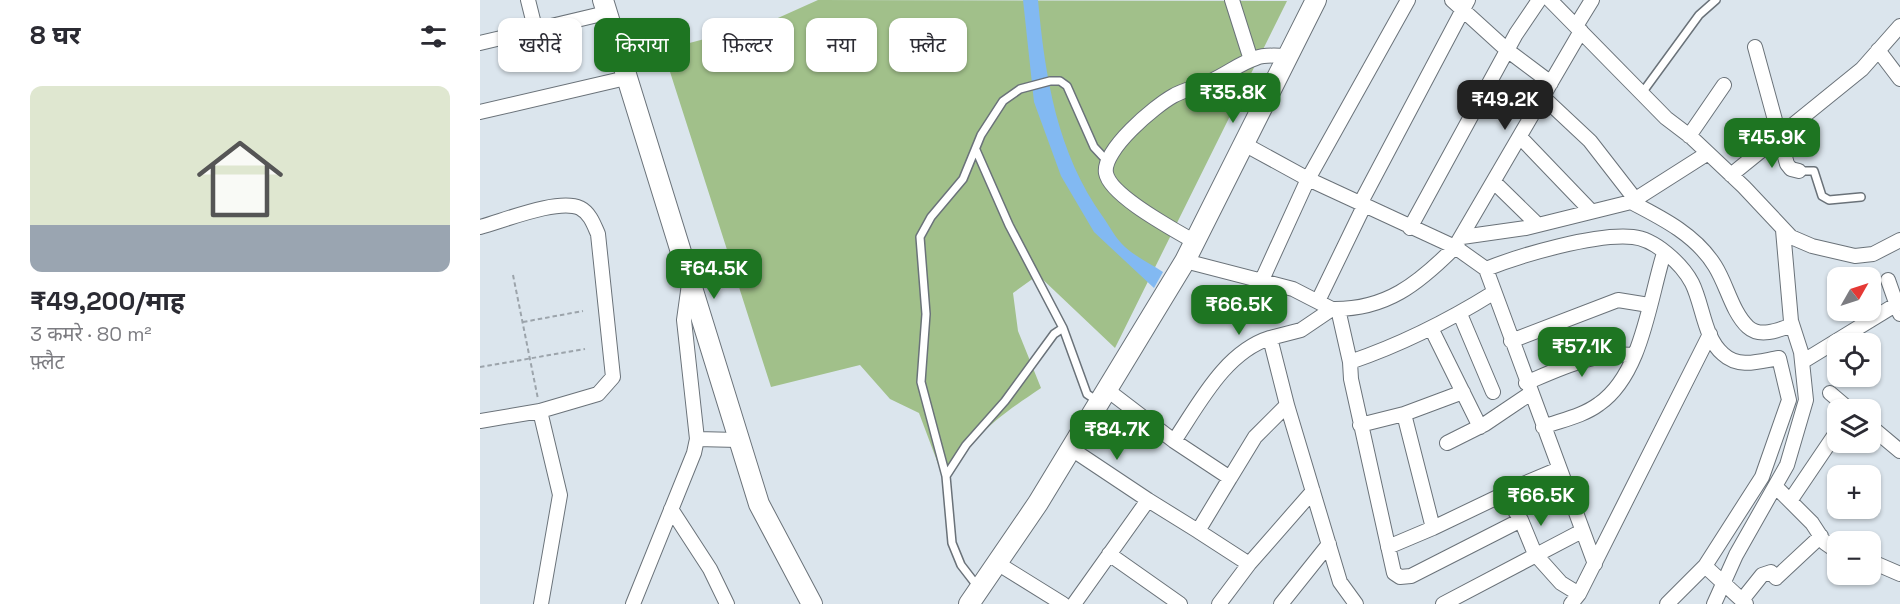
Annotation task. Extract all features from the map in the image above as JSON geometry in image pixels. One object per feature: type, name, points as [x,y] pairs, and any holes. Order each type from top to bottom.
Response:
[{"type":"main road","points":[[972,600],[1070,448],[1196,242],[1316,0]]},
{"type":"main road","points":[[604,6],[759,504],[812,604]]},
{"type":"street","points":[[528,0],[532,18]]},
{"type":"street","points":[[1232,0],[1251,60]]},
{"type":"street","points":[[1261,282],[1308,179],[1408,0]]},
{"type":"street","points":[[1452,0],[1466,4],[1507,50],[1551,83]]},
{"type":"street","points":[[1410,228],[1507,50],[1539,0]]},
{"type":"street","points":[[1550,0],[1666,118],[1708,153],[1791,237],[1812,246],[1855,256],[1874,254],[1900,240]]},
{"type":"street","points":[[1182,264],[1293,289],[1335,309],[1352,310],[1393,298],[1460,245],[1551,83],[1592,0]]},
{"type":"street","points":[[1318,301],[1362,205],[1466,4]]},
{"type":"street","points":[[566,18],[604,6]]},
{"type":"street","points":[[1731,175],[1862,69],[1900,26]]},
{"type":"street","points":[[480,43],[498,38]]},
{"type":"street","points":[[1755,47],[1788,164],[1791,169],[1799,171]]},
{"type":"street","points":[[1878,51],[1900,79]]},
{"type":"street","points":[[1196,242],[1128,200],[1109,179],[1106,172],[1108,162],[1123,139],[1161,103],[1251,60],[1267,55],[1288,56]]},
{"type":"street","points":[[480,112],[626,78]]},
{"type":"street","points":[[1689,136],[1724,85]]},
{"type":"street","points":[[1543,97],[1590,141],[1633,201],[1667,220],[1696,244],[1714,265],[1738,314],[1749,328],[1757,332],[1774,332],[1793,326]]},
{"type":"street","points":[[1520,137],[1591,211]]},
{"type":"street","points":[[1244,144],[1308,179],[1410,228],[1460,245],[1483,265],[1595,564]]},
{"type":"street","points":[[1460,245],[1633,201],[1708,153]]},
{"type":"street","points":[[1494,182],[1538,225]]},
{"type":"street","points":[[480,227],[560,205],[580,208],[591,218],[598,234],[613,377],[598,394],[540,411],[480,421]]},
{"type":"street","points":[[1714,604],[1787,465],[1806,400],[1802,357],[1793,326],[1783,230]]},
{"type":"street","points":[[1483,265],[1599,239],[1633,237],[1651,242],[1686,272],[1697,294],[1710,334],[1721,353],[1731,360],[1744,364],[1779,358],[1789,400],[1762,477],[1705,566],[1667,604]]},
{"type":"street","points":[[1543,427],[1582,414],[1600,404],[1616,387],[1634,356],[1664,253]]},
{"type":"street","points":[[1802,357],[1899,307],[1888,280]]},
{"type":"street","points":[[633,604],[697,440],[684,320],[689,284]]},
{"type":"street","points":[[1350,362],[1383,351],[1431,328],[1460,314],[1493,293]]},
{"type":"street","points":[[1511,341],[1618,300],[1649,304]]},
{"type":"street","points":[[1174,441],[1233,360],[1258,341],[1301,330],[1335,309]]},
{"type":"street","points":[[1335,309],[1350,362],[1360,425],[1394,573],[1400,577],[1411,576],[1521,520]]},
{"type":"street","points":[[1460,314],[1493,392]]},
{"type":"street","points":[[1431,328],[1480,427]]},
{"type":"street","points":[[1504,495],[1521,520],[1535,554],[1575,599],[1595,564],[1710,334]]},
{"type":"street","points":[[1270,338],[1287,405],[1340,582],[1356,604]]},
{"type":"street","points":[[1447,443],[1480,427],[1528,388],[1599,356],[1612,353],[1634,356]]},
{"type":"street","points":[[1360,425],[1404,414],[1463,392]]},
{"type":"street","points":[[1830,393],[1837,399]]},
{"type":"street","points":[[1102,395],[1230,478]]},
{"type":"street","points":[[1198,531],[1255,437],[1287,405]]},
{"type":"street","points":[[540,411],[560,495],[541,604]]},
{"type":"street","points":[[1404,414],[1433,528]]},
{"type":"street","points":[[1881,435],[1900,451]]},
{"type":"street","points":[[697,440],[738,440]]},
{"type":"street","points":[[1790,501],[1827,446]]},
{"type":"street","points":[[1070,448],[1249,564]]},
{"type":"street","points":[[1388,547],[1559,469]]},
{"type":"street","points":[[1762,477],[1777,484],[1827,542]]},
{"type":"street","points":[[1219,604],[1249,564],[1313,491]]},
{"type":"street","points":[[1074,604],[1148,500]]},
{"type":"street","points":[[671,509],[710,569],[727,604]]},
{"type":"street","points":[[1443,604],[1582,531]]},
{"type":"street","points":[[1705,566],[1744,602],[1762,574],[1771,572],[1776,578],[1821,536]]},
{"type":"street","points":[[1281,604],[1329,544]]},
{"type":"street","points":[[1109,554],[1180,604]]},
{"type":"street","points":[[997,563],[1063,604]]},
{"type":"street","points":[[1881,566],[1900,574]]},
{"type":"lane","points":[[1642,93],[1699,15],[1716,0]]},
{"type":"lane","points":[[972,600],[952,543],[946,476],[921,382],[925,296],[919,245],[924,228],[963,179],[991,115],[1020,89],[1050,81],[1060,81],[1067,86],[1094,147],[1108,162]]},
{"type":"lane","points":[[975,150],[1009,225],[1063,328],[1087,394],[1102,395]]},
{"type":"lane","points":[[1799,171],[1815,171],[1822,196],[1829,200],[1861,197]]},
{"type":"lane","points":[[946,476],[966,445],[1005,401],[1036,361],[1041,350],[1054,334],[1063,328]]},
{"type":"path","points":[[513,275],[540,411]]},
{"type":"path","points":[[523,322],[583,311]]},
{"type":"path","points":[[480,367],[585,349]]},
{"type":"green space","points":[[818,0],[1287,1],[1115,348],[1038,275],[1013,293],[1018,331],[1041,388],[986,429],[965,453],[946,485],[919,413],[890,399],[860,365],[771,387],[670,72],[690,72],[690,43],[702,40],[702,72],[794,72],[794,18],[778,18]]},
{"type":"water","points":[[1023,0],[1038,0],[1050,86],[1064,141],[1074,167],[1087,192],[1119,240],[1134,254],[1163,272],[1154,288],[1094,232],[1061,176],[1034,102]]}]
